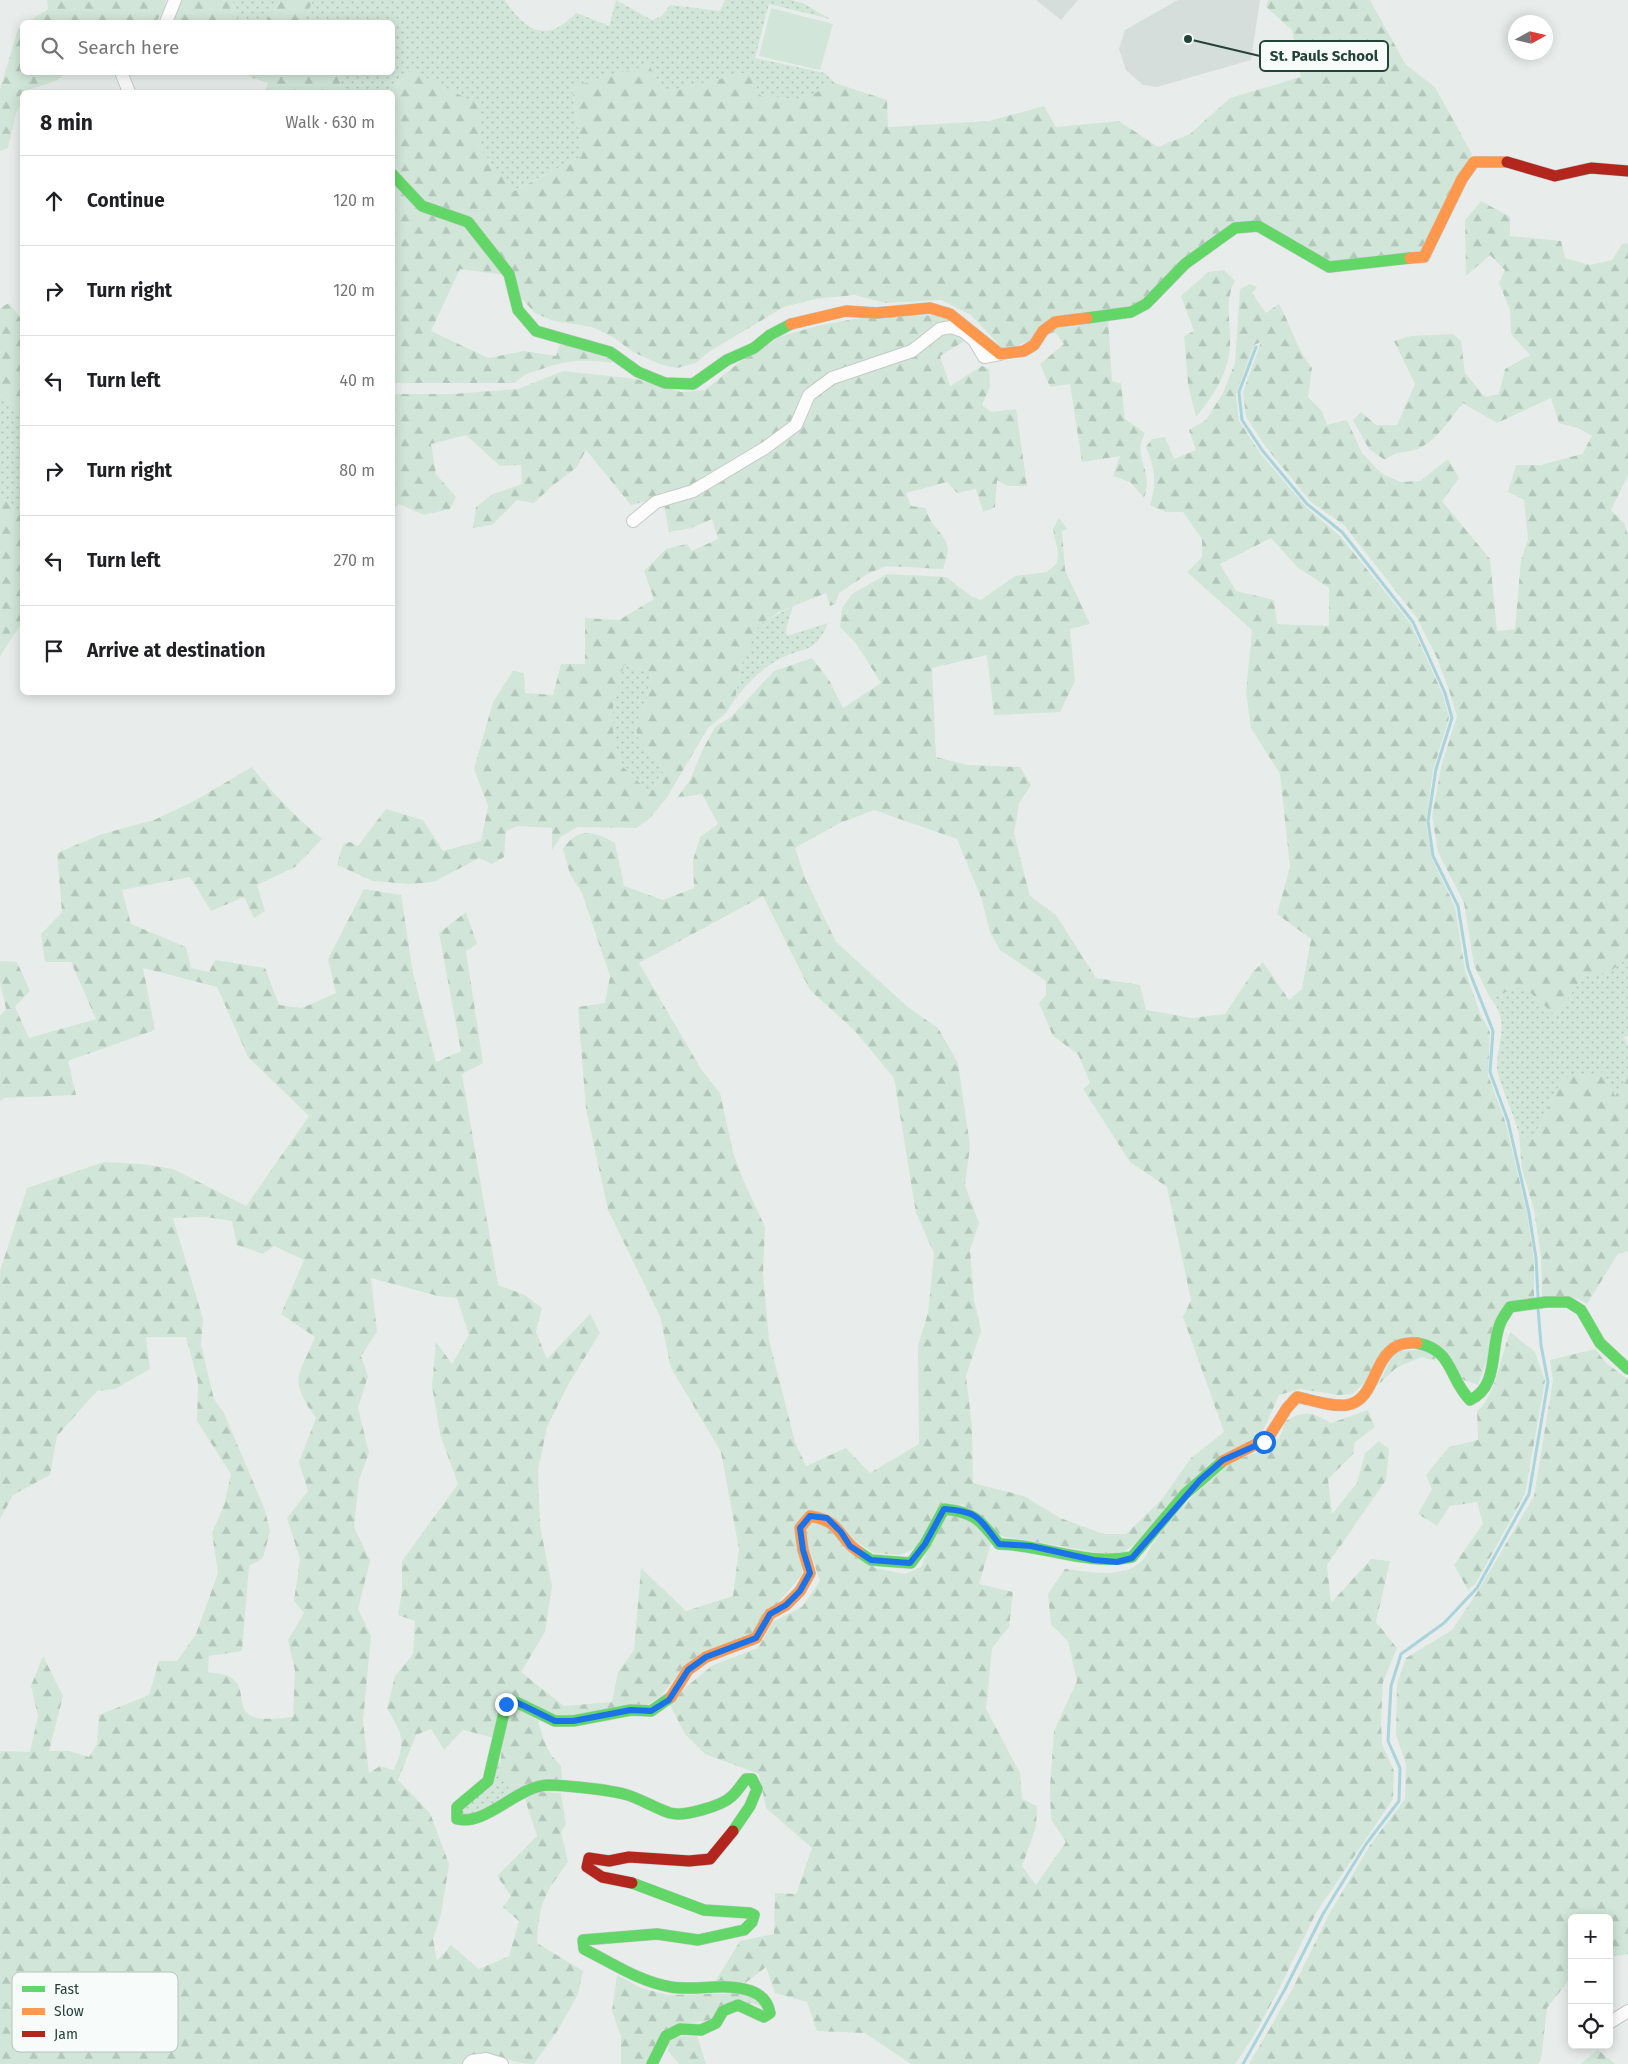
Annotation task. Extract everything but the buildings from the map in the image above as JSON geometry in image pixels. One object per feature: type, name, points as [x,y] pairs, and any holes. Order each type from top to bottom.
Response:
[{"type":"street","points":[[167,20],[175,0]]},
{"type":"street","points":[[122,75],[128,90]]},
{"type":"street","points":[[633,522],[656,502],[693,491],[765,448],[796,425],[809,395],[832,378],[912,351],[940,329],[951,327],[963,331],[974,340],[984,357],[1024,351],[1034,345],[1042,331],[1055,322],[1132,312],[1146,304],[1185,264],[1235,228],[1258,226],[1329,267],[1424,257],[1462,179],[1474,162],[1513,162],[1555,176],[1590,168],[1628,171]]},
{"type":"street","points":[[395,177],[422,206],[468,222],[509,274],[518,310],[536,331],[610,352],[638,372],[665,383],[693,384],[727,360],[754,348],[770,335],[790,324],[846,311],[876,313],[930,308],[950,314],[1000,354]]},
{"type":"street","points":[[652,2064],[666,2036],[680,2029],[701,2030],[716,2022],[723,2011],[738,2005],[764,2017],[770,2013],[769,2005],[762,1997],[749,1990],[671,1987],[646,1981],[584,1949],[583,1940],[657,1934],[698,1940],[744,1930],[752,1922],[754,1915],[750,1913],[721,1913],[704,1910],[639,1884],[602,1877],[587,1867],[589,1858],[609,1861],[629,1857],[689,1861],[710,1859],[722,1847],[751,1806],[757,1789],[752,1779],[746,1779],[731,1797],[720,1804],[689,1813],[672,1814],[624,1794],[547,1785],[523,1793],[480,1816],[466,1821],[457,1818],[457,1807],[488,1781],[506,1704],[516,1702],[555,1721],[573,1721],[631,1710],[651,1711],[669,1700],[688,1670],[706,1657],[756,1638],[770,1614],[786,1605],[800,1591],[810,1573],[803,1550],[800,1528],[810,1516],[827,1518],[841,1532],[850,1546],[871,1560],[910,1563],[925,1544],[944,1509],[962,1510],[978,1516],[999,1544],[1031,1546],[1094,1560],[1117,1562],[1132,1558],[1200,1480],[1223,1460],[1264,1442],[1276,1427],[1288,1404],[1297,1397],[1341,1406],[1350,1404],[1370,1384],[1384,1355],[1399,1343],[1415,1342],[1431,1346],[1440,1352],[1462,1394],[1470,1400],[1477,1399],[1483,1394],[1490,1376],[1500,1324],[1510,1307],[1546,1302],[1568,1302],[1581,1310],[1600,1343],[1628,1369]]},
{"type":"street","points":[[1613,2020],[1628,2011]]},
{"type":"street","points":[[469,2064],[472,2061],[486,2059],[502,2064]]},
{"type":"shaded area","points":[[1036,0],[1078,0],[1061,20]]},
{"type":"shaded area","points":[[1178,0],[1260,0],[1251,60],[1157,87],[1143,85],[1126,70],[1119,49],[1125,30]]},
{"type":"green space","points":[[47,0],[166,0],[164,10],[157,20],[31,20],[48,9]]},
{"type":"green space","points":[[181,0],[232,0],[237,20],[173,20]]},
{"type":"green space","points":[[232,0],[282,0],[267,20],[237,20]]},
{"type":"green space","points":[[282,0],[313,0],[305,20],[267,20]]},
{"type":"green space","points":[[313,0],[505,0],[526,24],[541,31],[549,31],[562,25],[577,13],[609,26],[616,0],[652,20],[662,16],[670,5],[720,11],[725,0],[792,0],[805,4],[830,19],[769,4],[755,58],[825,73],[835,83],[801,100],[761,96],[749,72],[664,92],[649,65],[600,78],[572,89],[582,156],[513,191],[478,146],[410,69],[394,90],[342,90],[338,75],[395,75],[395,20],[305,20]]},
{"type":"green space","points":[[1268,0],[1370,0],[1406,65],[1435,87],[1472,154],[1418,255],[1333,263],[1236,224],[1145,300],[1004,350],[971,315],[941,300],[885,303],[855,295],[815,299],[784,307],[710,351],[696,363],[677,368],[659,364],[633,352],[613,337],[592,327],[554,321],[535,313],[522,299],[501,257],[429,204],[395,172],[394,90],[410,69],[481,106],[478,146],[514,191],[582,156],[572,88],[600,78],[649,65],[664,92],[749,72],[761,96],[801,100],[835,83],[887,100],[888,127],[989,121],[1044,106],[1056,127],[1119,121],[1158,147],[1190,134],[1230,98],[1301,77],[1292,30],[1266,7]]},
{"type":"green space","points":[[771,8],[833,24],[820,70],[759,56]]},
{"type":"green space","points":[[20,28],[20,75],[64,75],[56,81],[28,90],[20,90],[20,106],[16,113],[8,148],[0,151],[0,89]]},
{"type":"green space","points":[[250,75],[338,75],[342,90],[266,90],[268,83],[250,77]]},
{"type":"green space","points":[[395,183],[464,225],[504,275],[460,269],[431,331],[488,358],[524,351],[556,356],[560,344],[612,356],[612,363],[584,361],[558,364],[526,375],[515,383],[395,383]]},
{"type":"green space","points":[[1481,201],[1510,217],[1510,236],[1561,241],[1565,258],[1590,265],[1612,260],[1622,244],[1628,243],[1628,475],[1611,510],[1624,523],[1628,535],[1628,958],[1609,972],[1584,976],[1555,1015],[1523,986],[1490,998],[1474,965],[1464,903],[1438,852],[1432,816],[1441,767],[1457,716],[1437,658],[1417,618],[1344,525],[1311,502],[1266,447],[1246,417],[1243,392],[1261,342],[1254,345],[1236,394],[1239,421],[1260,453],[1306,507],[1340,536],[1411,624],[1443,695],[1449,718],[1433,770],[1426,824],[1432,859],[1455,907],[1465,970],[1480,1013],[1490,1032],[1488,1075],[1506,1124],[1527,1213],[1534,1261],[1534,1300],[1506,1305],[1478,1385],[1464,1380],[1416,1337],[1352,1394],[1338,1395],[1300,1389],[1279,1395],[1263,1431],[1143,1538],[1124,1552],[1106,1554],[1001,1536],[962,1504],[912,1550],[900,1555],[874,1553],[806,1510],[802,1575],[751,1634],[686,1664],[661,1696],[647,1705],[561,1717],[516,1696],[495,1738],[463,1730],[444,1750],[431,1729],[416,1735],[398,1780],[430,1813],[449,1864],[441,1915],[433,1939],[437,1961],[451,1945],[479,1969],[509,1956],[519,1921],[503,1907],[511,1896],[497,1876],[537,1836],[524,1796],[538,1792],[561,1793],[566,1824],[561,1832],[568,1862],[544,1900],[539,1918],[537,1943],[583,1971],[578,1994],[558,2030],[534,2064],[515,2062],[494,2056],[476,2055],[465,2058],[462,2064],[0,2064],[0,1751],[30,1752],[38,1716],[31,1686],[43,1656],[63,1696],[49,1751],[69,1751],[89,1757],[97,1744],[99,1715],[149,1695],[159,1661],[177,1661],[196,1634],[218,1573],[212,1533],[224,1505],[231,1474],[197,1421],[198,1382],[186,1337],[146,1337],[150,1369],[115,1389],[97,1391],[57,1436],[50,1475],[13,1495],[0,1519],[0,1271],[27,1188],[104,1162],[141,1164],[173,1169],[246,1206],[309,1116],[248,1057],[217,987],[143,968],[155,1030],[68,1061],[76,1095],[4,1098],[0,1101],[0,1016],[6,1009],[0,982],[0,961],[17,962],[30,991],[15,1007],[29,1038],[96,1019],[71,962],[45,962],[41,934],[62,912],[57,853],[102,834],[154,820],[194,801],[252,767],[285,805],[322,839],[295,867],[257,885],[265,911],[254,918],[244,897],[211,911],[190,877],[122,890],[131,924],[186,947],[191,968],[209,972],[215,960],[265,968],[279,1005],[302,1008],[336,993],[328,959],[364,889],[401,895],[413,973],[436,1062],[461,1051],[439,933],[466,912],[477,944],[466,951],[483,1063],[462,1074],[498,1285],[525,1295],[542,1308],[536,1332],[547,1359],[590,1314],[600,1333],[569,1383],[547,1427],[538,1470],[540,1526],[552,1586],[545,1632],[521,1672],[564,1706],[612,1702],[618,1672],[634,1650],[641,1568],[686,1611],[733,1596],[739,1549],[721,1452],[671,1368],[660,1316],[608,1210],[586,1109],[578,1007],[605,1003],[610,976],[582,893],[570,874],[563,849],[568,842],[580,834],[587,833],[600,836],[615,843],[624,886],[663,900],[694,888],[693,860],[700,837],[718,824],[702,794],[677,798],[690,780],[702,751],[715,727],[731,717],[774,671],[812,658],[829,680],[843,708],[881,683],[857,645],[840,627],[842,608],[852,594],[887,574],[946,577],[971,596],[981,600],[1015,576],[1047,572],[1057,563],[1058,553],[1053,529],[1059,518],[1067,529],[1062,531],[1065,570],[1090,624],[1070,629],[1075,681],[1060,712],[994,715],[987,655],[932,668],[936,757],[967,765],[1020,767],[1031,785],[1019,803],[1014,834],[1030,896],[1056,915],[1096,978],[1140,985],[1146,1010],[1192,1018],[1225,1014],[1253,972],[1263,962],[1289,1000],[1302,989],[1311,939],[1277,914],[1290,867],[1280,774],[1251,728],[1246,692],[1252,630],[1187,572],[1202,557],[1202,539],[1183,512],[1166,512],[1150,505],[1154,490],[1154,476],[1146,447],[1152,439],[1165,437],[1174,459],[1196,450],[1189,430],[1206,420],[1223,393],[1235,363],[1240,289],[1250,284],[1257,287],[1252,293],[1266,313],[1279,304],[1306,361],[1312,368],[1308,397],[1322,411],[1327,425],[1347,420],[1362,453],[1382,474],[1401,482],[1420,481],[1448,459],[1459,478],[1442,501],[1490,559],[1497,631],[1515,629],[1521,560],[1528,539],[1524,500],[1508,492],[1516,465],[1541,465],[1582,454],[1592,436],[1578,428],[1559,423],[1551,398],[1497,423],[1463,403],[1442,430],[1429,442],[1414,450],[1396,453],[1385,460],[1369,449],[1353,420],[1361,412],[1376,425],[1397,425],[1415,384],[1394,341],[1411,336],[1453,334],[1461,341],[1465,373],[1485,397],[1499,394],[1505,369],[1530,355],[1511,334],[1510,310],[1499,283],[1505,270],[1490,255],[1466,276],[1465,220]],"holes":[[[1271,538],[1297,567],[1329,588],[1329,626],[1277,624],[1274,600],[1236,591],[1220,564]],[[874,810],[957,839],[982,900],[990,932],[1000,950],[1046,981],[1046,995],[1039,1003],[1053,1036],[1078,1054],[1090,1083],[1083,1089],[1130,1162],[1167,1187],[1191,1300],[1183,1317],[1224,1432],[1191,1458],[1162,1499],[1126,1534],[1104,1534],[1060,1518],[1024,1496],[973,1483],[972,1428],[966,1376],[981,1331],[974,1299],[970,1250],[979,1223],[965,1185],[970,1146],[958,1063],[938,1028],[909,1008],[836,942],[805,878],[795,848],[840,823]],[[763,896],[810,990],[855,1031],[894,1078],[916,1213],[934,1253],[928,1313],[918,1346],[919,1444],[870,1473],[846,1448],[806,1466],[795,1442],[769,1340],[763,1274],[765,1227],[743,1180],[733,1152],[720,1093],[701,1069],[639,963]],[[206,1217],[232,1221],[237,1245],[263,1254],[274,1246],[304,1260],[281,1314],[315,1337],[300,1370],[299,1378],[302,1395],[316,1418],[299,1462],[308,1491],[287,1518],[300,1559],[294,1601],[304,1613],[288,1640],[295,1671],[293,1717],[264,1719],[251,1715],[246,1712],[243,1706],[237,1683],[225,1675],[208,1672],[209,1656],[242,1651],[249,1566],[263,1558],[270,1531],[265,1510],[224,1413],[214,1399],[201,1345],[203,1319],[173,1218]],[[371,1278],[438,1296],[457,1298],[469,1335],[452,1364],[436,1342],[432,1386],[440,1434],[458,1484],[402,1561],[402,1591],[398,1615],[415,1621],[413,1654],[395,1676],[387,1708],[399,1731],[401,1738],[400,1751],[394,1770],[380,1766],[369,1773],[363,1721],[371,1636],[358,1609],[370,1561],[354,1527],[359,1480],[369,1453],[358,1408],[368,1376],[361,1356],[377,1332]]]},
{"type":"green space","points":[[1224,270],[1235,281],[1229,301],[1230,349],[1228,360],[1216,390],[1196,417],[1188,384],[1184,336],[1194,331],[1181,296],[1208,272]]},
{"type":"green space","points":[[9,303],[20,317],[20,416],[19,410],[0,394],[0,308]]},
{"type":"green space","points":[[943,315],[956,327],[916,343],[802,398],[791,421],[767,441],[687,488],[662,492],[647,501],[631,505],[586,450],[576,468],[552,486],[534,503],[517,500],[492,525],[473,528],[476,507],[493,494],[522,484],[521,465],[500,466],[466,435],[431,444],[436,474],[456,497],[450,509],[424,515],[399,504],[395,507],[395,394],[453,394],[518,389],[563,371],[636,379],[681,392],[705,390],[741,361],[779,337],[817,326],[865,317]]},
{"type":"green space","points":[[1108,318],[1112,381],[1121,383],[1125,419],[1145,433],[1140,450],[1147,480],[1144,498],[1130,482],[1113,476],[1120,456],[1082,462],[1070,384],[1050,387],[1040,364],[1064,344],[1054,331]]},
{"type":"green space","points":[[949,333],[966,340],[940,356],[950,386],[982,366],[989,369],[990,387],[982,405],[991,412],[1016,409],[1027,486],[1008,486],[997,480],[995,507],[983,512],[976,489],[957,493],[947,482],[906,493],[911,506],[926,508],[931,520],[945,539],[948,554],[943,569],[887,566],[869,573],[839,593],[835,604],[830,606],[826,593],[779,612],[759,625],[741,666],[735,699],[726,713],[708,728],[666,799],[648,820],[636,828],[577,827],[561,837],[552,850],[552,828],[517,826],[506,831],[504,857],[492,864],[479,858],[434,882],[409,884],[373,881],[337,865],[343,844],[350,842],[358,846],[386,809],[423,820],[443,851],[481,841],[488,806],[474,769],[493,702],[513,671],[524,673],[525,693],[553,695],[561,664],[585,664],[585,618],[619,620],[654,599],[644,571],[666,549],[687,544],[692,551],[718,539],[712,519],[692,528],[669,532],[664,504],[768,450],[813,398],[833,382],[851,379],[899,360],[916,356],[939,334]],"holes":[[[624,665],[651,672],[646,705],[635,724],[639,743],[665,769],[650,793],[623,767],[613,738],[613,707]]]},
{"type":"green space","points":[[0,394],[19,410],[20,516],[0,494]]},
{"type":"green space","points":[[0,494],[20,516],[20,626],[0,656]]},
{"type":"green space","points":[[793,606],[786,629],[787,636],[828,623],[823,633],[813,645],[787,655],[760,672],[735,699],[741,666],[758,625]]},
{"type":"green space","points":[[623,665],[651,672],[646,705],[635,724],[639,743],[665,769],[650,793],[623,767],[613,738],[613,707]]},
{"type":"green space","points":[[1628,958],[1628,1036],[1624,1037],[1628,1046],[1628,1076],[1615,1096],[1563,1078],[1533,1139],[1519,1134],[1498,1073],[1501,1023],[1500,1015],[1490,998],[1523,986],[1555,1015],[1584,976],[1609,971]]},
{"type":"green space","points":[[1604,1072],[1615,1096],[1628,1076],[1628,1251],[1618,1254],[1587,1304],[1571,1297],[1542,1297],[1541,1257],[1534,1210],[1522,1169],[1519,1134],[1533,1139],[1563,1078]]},
{"type":"green space","points":[[1510,1332],[1535,1352],[1545,1381],[1525,1494],[1476,1583],[1468,1590],[1454,1565],[1483,1524],[1477,1502],[1450,1506],[1437,1526],[1418,1514],[1432,1489],[1426,1475],[1449,1447],[1478,1440],[1477,1411],[1489,1396]]},
{"type":"green space","points":[[1431,1348],[1436,1361],[1421,1357],[1396,1368],[1379,1384],[1394,1352]]},
{"type":"green space","points":[[1595,1349],[1607,1364],[1628,1379],[1628,1954],[1613,1956],[1613,1914],[1568,1914],[1568,1981],[1547,2008],[1541,2059],[1538,2064],[1249,2064],[1292,1990],[1328,1916],[1370,1845],[1405,1799],[1406,1764],[1396,1735],[1397,1683],[1406,1658],[1452,1630],[1478,1591],[1534,1496],[1553,1380],[1550,1360]]},
{"type":"green space","points":[[1368,1410],[1375,1427],[1355,1442],[1353,1454],[1328,1479],[1332,1514],[1357,1483],[1365,1453],[1379,1441],[1389,1449],[1386,1480],[1327,1565],[1331,1603],[1371,1559],[1390,1561],[1376,1622],[1397,1648],[1383,1682],[1381,1722],[1382,1744],[1394,1771],[1393,1799],[1316,1913],[1278,1991],[1253,2037],[1235,2064],[911,2064],[865,2033],[817,2031],[807,2002],[775,1993],[766,1967],[744,1984],[713,1985],[740,1941],[774,1934],[775,1893],[796,1894],[812,1848],[766,1808],[759,1774],[705,1754],[685,1734],[670,1705],[686,1687],[713,1665],[758,1648],[773,1622],[802,1607],[820,1581],[803,1531],[814,1522],[829,1525],[875,1568],[905,1574],[921,1567],[934,1533],[940,1524],[954,1515],[961,1516],[975,1525],[991,1544],[979,1584],[1013,1592],[1009,1627],[992,1648],[986,1709],[1020,1773],[1022,1799],[1037,1806],[1036,1827],[1022,1866],[1036,1885],[1066,1842],[1051,1819],[1050,1788],[1054,1731],[1077,1681],[1068,1641],[1051,1625],[1048,1594],[1065,1569],[1105,1573],[1125,1571],[1134,1567],[1144,1559],[1161,1533],[1199,1490],[1228,1465],[1271,1446],[1282,1432],[1284,1422],[1297,1415],[1312,1414],[1331,1423]]},
{"type":"green space","points":[[517,1709],[538,1719],[546,1744],[552,1756],[561,1766],[562,1779],[513,1793],[502,1775],[501,1756],[510,1714]]},
{"type":"green space","points":[[499,1761],[513,1793],[466,1818],[459,1809]]},
{"type":"green space","points":[[617,1975],[641,1988],[668,1995],[748,1993],[766,2009],[752,2003],[715,2019],[679,2025],[647,2064],[621,2064],[621,2036],[612,2011]]},
{"type":"green space","points":[[697,2036],[706,2064],[679,2064],[668,2051],[670,2037]]},
{"type":"green space","points":[[1598,2050],[1615,2064],[1580,2064]]},
{"type":"waterway","points":[[1256,347],[1239,392],[1242,420],[1262,450],[1307,504],[1342,532],[1413,622],[1445,693],[1452,718],[1436,769],[1428,821],[1433,856],[1458,906],[1468,968],[1493,1031],[1490,1072],[1508,1121],[1529,1213],[1536,1258],[1538,1297]]},
{"type":"waterway","points":[[1243,2064],[1285,1989],[1323,1914],[1366,1844],[1399,1801],[1400,1768],[1388,1741],[1391,1686],[1401,1654],[1444,1623],[1477,1588],[1529,1494],[1548,1382],[1541,1345],[1538,1308]]},
{"type":"traffic: fast","points":[[395,177],[422,206],[468,222],[509,274],[518,310],[536,331],[610,352],[638,372],[665,383],[693,384],[727,360],[754,348],[770,335],[791,324]]},
{"type":"traffic: fast","points":[[1087,318],[1131,312],[1146,304],[1185,264],[1235,228],[1258,226],[1329,267],[1410,258]]},
{"type":"traffic: fast","points":[[1417,1343],[1429,1347],[1444,1358],[1463,1392],[1470,1400],[1486,1386],[1490,1377],[1497,1334],[1501,1322],[1510,1307],[1546,1302],[1568,1302],[1581,1310],[1600,1343],[1628,1369]]},
{"type":"traffic: fast","points":[[859,1552],[871,1560],[911,1563],[925,1544],[944,1509],[970,1515],[982,1524],[999,1544],[1016,1545],[1099,1559],[1132,1557],[1185,1494],[1223,1461]]},
{"type":"traffic: fast","points":[[671,1697],[651,1711],[631,1710],[573,1721],[555,1721],[516,1702],[506,1704],[488,1781],[457,1807],[457,1819],[468,1820],[480,1817],[525,1792],[536,1787],[548,1785],[617,1792],[670,1813],[684,1813],[702,1810],[719,1804],[731,1797],[746,1779],[752,1779],[757,1789],[750,1806],[733,1831]]},
{"type":"traffic: fast","points":[[632,1883],[704,1910],[750,1913],[754,1915],[752,1922],[744,1930],[698,1940],[657,1934],[583,1940],[584,1949],[626,1971],[660,1985],[681,1988],[732,1987],[751,1991],[764,1999],[770,2013],[764,2017],[738,2005],[723,2011],[716,2023],[701,2030],[680,2029],[666,2036],[652,2064]]},
{"type":"traffic: slow","points":[[1410,258],[1424,257],[1462,179],[1474,162],[1507,162]]},
{"type":"traffic: slow","points":[[791,324],[846,311],[876,313],[930,308],[950,314],[1000,354],[1024,351],[1034,345],[1043,331],[1055,322],[1087,318]]},
{"type":"traffic: slow","points":[[1223,1461],[1268,1438],[1287,1408],[1297,1397],[1335,1405],[1347,1405],[1358,1400],[1366,1392],[1383,1359],[1391,1350],[1402,1344],[1417,1343]]},
{"type":"traffic: slow","points":[[671,1697],[688,1670],[706,1657],[756,1638],[770,1614],[786,1605],[800,1591],[810,1573],[803,1550],[800,1528],[810,1516],[829,1522],[859,1552]]},
{"type":"traffic: jam","points":[[1507,162],[1555,176],[1591,168],[1628,171]]},
{"type":"traffic: jam","points":[[632,1883],[602,1877],[587,1867],[589,1858],[609,1861],[629,1857],[689,1861],[710,1859],[733,1831]]},
{"type":"place","name":"St. Pauls School","points":[[1188,39]]},
{"type":"route","points":[[506,1704],[516,1702],[555,1721],[573,1721],[613,1712],[631,1710],[651,1711],[669,1700],[679,1681],[688,1670],[706,1657],[756,1638],[770,1614],[786,1605],[800,1591],[810,1573],[803,1550],[800,1528],[810,1516],[827,1518],[841,1532],[850,1546],[871,1560],[910,1563],[925,1544],[944,1509],[962,1510],[978,1516],[999,1544],[1031,1546],[1094,1560],[1117,1562],[1132,1558],[1148,1537],[1200,1480],[1223,1460],[1264,1442]]}]
